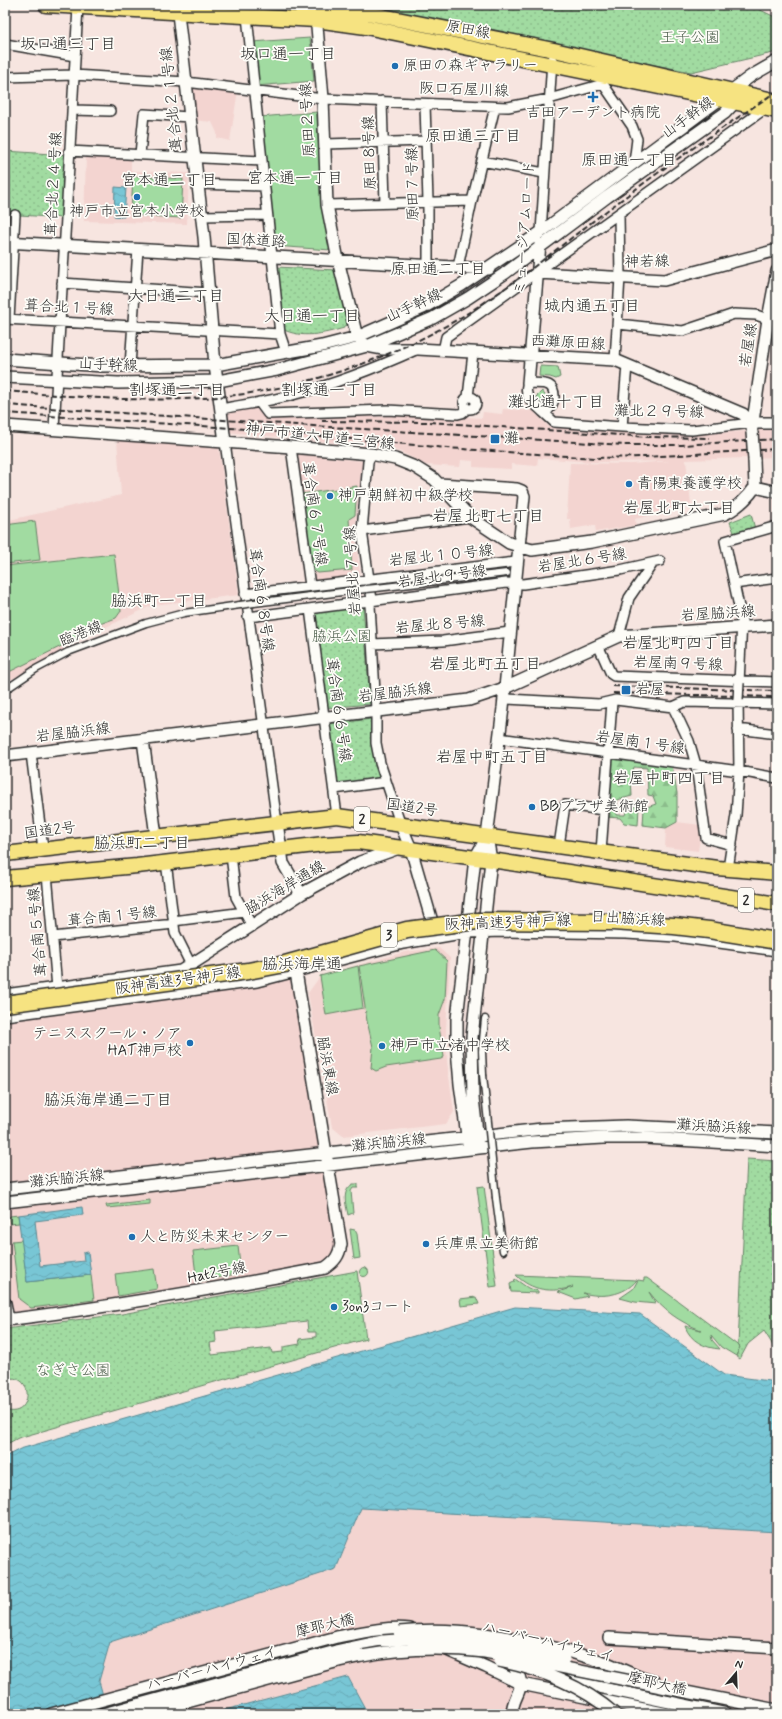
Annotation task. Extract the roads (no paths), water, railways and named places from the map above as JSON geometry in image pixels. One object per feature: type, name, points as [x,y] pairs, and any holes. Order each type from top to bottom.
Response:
[{"type":"highway","name":"阪神高速3号神戸線","points":[[5,995],[247,962],[282,955],[405,922],[476,912],[533,911],[668,916],[777,932]]},
{"type":"highway","name":"阪神高速3号神戸線","points":[[5,1004],[248,971],[285,964],[407,930],[477,921],[605,922],[674,926],[777,941]]},
{"type":"main road","name":"原田線","points":[[46,5],[78,7],[177,8],[247,16],[316,10],[367,13],[553,57],[606,74],[721,99],[737,95]]},
{"type":"main road","name":"原田線","points":[[298,5],[316,10]]},
{"type":"main road","name":"原田線","points":[[606,74],[737,95]]},
{"type":"main road","name":"山手幹線","points":[[737,95],[773,106]]},
{"type":"main road","name":"国道2号","points":[[5,854],[337,816],[400,823],[487,837],[723,868],[777,873]]},
{"type":"main road","name":"2","points":[[5,878],[281,850],[324,844],[358,842],[491,860],[777,904]]},
{"type":"main road","name":"国道2号","points":[[723,868],[748,878],[777,882]]},
{"type":"main road","name":"2","points":[[714,895],[777,897]]},
{"type":"street","name":"葺合北２４号線","points":[[54,429],[78,7]]},
{"type":"street","name":"葺合北２１号線","points":[[177,8],[205,253],[215,365],[218,381]]},
{"type":"street","name":"原田２号線","points":[[316,10],[323,99],[327,205],[338,260],[357,337]]},
{"type":"street","points":[[247,16],[271,257],[280,334],[286,352]]},
{"type":"street","points":[[5,44],[75,56]]},
{"type":"street","name":"ミュージアムロード","points":[[528,383],[541,232],[548,99],[553,57]]},
{"type":"street","points":[[737,95],[750,76],[777,61]]},
{"type":"street","points":[[606,74],[637,139],[634,163]]},
{"type":"street","name":"阪口石屋川線","points":[[5,77],[74,75],[186,82],[323,99],[508,107],[548,99],[606,74]]},
{"type":"street","name":"山手幹線","points":[[5,377],[118,383],[150,383],[176,380],[218,381],[277,370],[367,346],[433,318],[468,298],[504,274],[725,113],[737,95]]},
{"type":"street","name":"山手幹線","points":[[5,359],[102,366],[215,365],[322,346],[357,337],[423,308],[462,285],[541,232],[721,99]]},
{"type":"street","name":"原田８号線","points":[[382,101],[385,203]]},
{"type":"street","name":"原田７号線","points":[[425,104],[428,264]]},
{"type":"street","points":[[458,266],[495,106]]},
{"type":"street","points":[[443,351],[446,337],[773,106]]},
{"type":"street","points":[[72,110],[110,111]]},
{"type":"street","points":[[140,154],[144,114],[189,118]]},
{"type":"street","points":[[325,144],[426,141]]},
{"type":"street","points":[[69,151],[262,161]]},
{"type":"street","points":[[482,161],[544,173]]},
{"type":"street","points":[[197,184],[264,186]]},
{"type":"street","points":[[327,205],[472,201]]},
{"type":"street","points":[[615,360],[620,278],[620,214]]},
{"type":"street","points":[[7,319],[9,242],[15,215]]},
{"type":"street","points":[[201,216],[267,215]]},
{"type":"street","name":"国体道路","points":[[9,242],[271,257],[428,264],[486,268],[504,274]]},
{"type":"street","points":[[130,366],[138,249]]},
{"type":"street","name":"神若線","points":[[538,273],[664,280],[777,250]]},
{"type":"street","name":"若屋線","points":[[752,429],[773,319],[777,271]]},
{"type":"street","points":[[62,283],[209,292]]},
{"type":"street","points":[[618,324],[683,331],[734,314],[756,315],[773,319]]},
{"type":"street","name":"葺合北１号線","points":[[7,319],[280,334]]},
{"type":"street","points":[[357,337],[367,346]]},
{"type":"street","name":"西灘原田線","points":[[367,346],[383,349],[418,349],[615,360],[743,414],[752,429]]},
{"type":"street","points":[[221,409],[303,392],[371,370],[418,349]]},
{"type":"street","points":[[258,402],[268,414],[387,410],[458,414],[467,409],[464,402],[468,397],[473,352]]},
{"type":"street","points":[[622,427],[627,365]]},
{"type":"street","name":"葺合南６８号線","points":[[218,381],[248,617],[277,823]]},
{"type":"street","points":[[528,383],[548,384],[554,389],[552,406],[546,412],[543,412]]},
{"type":"street","name":"灘北２９号線","points":[[528,383],[526,388],[526,396],[554,422],[692,430],[752,429],[777,423]]},
{"type":"street","name":"神戸市道六甲道三宮線","points":[[5,426],[291,447],[371,454],[395,459],[422,470],[439,484],[470,517],[509,543],[532,550],[592,542],[725,514],[749,496],[755,487]]},
{"type":"street","points":[[752,429],[755,487],[777,492]]},
{"type":"street","name":"葺合南６７号線","points":[[291,447],[310,586]]},
{"type":"street","name":"岩屋北７号線","points":[[371,454],[368,462],[362,531],[372,600],[370,605],[376,710],[376,744],[386,782],[400,823]]},
{"type":"street","points":[[439,484],[517,489],[522,491],[524,496],[516,562],[505,688],[487,837],[491,860],[472,1051],[474,1148]]},
{"type":"street","points":[[362,531],[470,517]]},
{"type":"street","points":[[723,868],[732,845],[736,815],[739,771],[738,701],[742,628],[742,621],[725,541],[777,526]]},
{"type":"street","name":"岩屋北１０号線","points":[[245,594],[369,578],[516,562]]},
{"type":"street","name":"岩屋北６号線","points":[[515,583],[523,584],[612,571],[656,562],[629,598],[619,636]]},
{"type":"street","name":"臨港線","points":[[5,690],[36,669],[68,652],[146,623],[184,613],[366,589],[507,573]]},
{"type":"street","points":[[734,584],[777,578]]},
{"type":"street","name":"岩屋北９号線","points":[[248,617],[372,600],[515,583]]},
{"type":"street","name":"葺合南６６号線","points":[[310,609],[337,816]]},
{"type":"street","name":"岩屋脇浜線","points":[[5,756],[376,710],[469,700],[505,688],[619,636],[777,625]]},
{"type":"street","name":"岩屋北８号線","points":[[372,644],[443,641],[510,632]]},
{"type":"street","name":"岩屋南９号線","points":[[598,645],[611,674],[614,676],[777,682]]},
{"type":"street","points":[[505,688],[507,699],[599,704],[616,700],[673,707],[684,702],[738,701],[777,704]]},
{"type":"street","points":[[601,852],[607,752],[612,702]]},
{"type":"street","points":[[673,707],[689,741],[696,765],[706,838],[732,845]]},
{"type":"street","points":[[738,729],[777,734]]},
{"type":"street","name":"岩屋南１号線","points":[[499,738],[607,752],[777,778]]},
{"type":"street","points":[[143,740],[156,836]]},
{"type":"street","points":[[32,753],[43,849]]},
{"type":"street","points":[[334,789],[386,782]]},
{"type":"street","points":[[559,846],[565,805],[604,810]]},
{"type":"street","points":[[277,823],[283,863],[300,894]]},
{"type":"street","points":[[400,823],[405,848],[437,936]]},
{"type":"street","points":[[473,1136],[460,1084],[457,1049],[457,1019],[475,858],[487,837]]},
{"type":"street","name":"脇浜海岸通線","points":[[5,995],[181,971],[300,894],[360,862],[405,848]]},
{"type":"street","points":[[231,855],[236,897],[252,926]]},
{"type":"street","points":[[166,862],[175,933],[191,965]]},
{"type":"street","name":"葺合南５号線","points":[[47,874],[57,988]]},
{"type":"street","name":"葺合南１号線","points":[[53,937],[245,912]]},
{"type":"street","name":"日出脇浜線","points":[[5,1015],[242,983],[296,972],[404,943],[466,932],[626,932],[676,936],[777,950]]},
{"type":"street","name":"脇浜東線","points":[[296,972],[328,1165]]},
{"type":"street","points":[[485,1019],[482,1051],[482,1075],[503,1251]]},
{"type":"street","name":"灘浜脇浜線","points":[[5,1189],[542,1129],[626,1126],[777,1133]]},
{"type":"street","name":"灘浜脇浜線","points":[[5,1202],[532,1142],[645,1138],[777,1146]]},
{"type":"street","name":"Hat2号線","points":[[6,1320],[154,1299],[325,1268],[334,1262],[339,1255],[341,1244],[328,1165]]},
{"type":"street","points":[[5,1303],[6,1320]]},
{"type":"street","name":"摩耶大橋","points":[[51,1714],[337,1637],[403,1628],[432,1632],[525,1673],[727,1714]]},
{"type":"street","name":"摩耶大橋","points":[[374,1631],[399,1634],[430,1643],[521,1684],[649,1712],[668,1714]]},
{"type":"street","points":[[217,1683],[334,1644],[376,1635],[415,1631],[460,1631],[489,1634],[571,1652],[607,1662],[647,1679],[744,1704],[764,1714]]},
{"type":"street","name":"ハーバーハイウェイ","points":[[103,1714],[358,1646],[405,1639],[448,1638],[511,1646],[615,1672],[777,1706]]},
{"type":"street","points":[[609,1638],[777,1648]]},
{"type":"street","name":"ハーバーハイウェイ","points":[[143,1714],[332,1663],[362,1656],[418,1648],[439,1648],[485,1652],[777,1710]]},
{"type":"street","points":[[362,1656],[439,1652],[460,1654],[510,1663],[548,1675],[567,1684],[602,1703],[615,1714]]},
{"type":"street","points":[[512,1714],[513,1704],[521,1684],[520,1677],[514,1669]]},
{"type":"street","points":[[649,1712],[650,1698]]},
{"type":"water","points":[[115,187],[126,188],[124,217],[114,216]]},
{"type":"water","points":[[82,1207],[83,1215],[35,1221],[40,1266],[84,1261],[83,1253],[88,1252],[91,1275],[27,1282],[18,1215]]},
{"type":"water","points":[[515,1307],[640,1314],[724,1375],[777,1382],[777,1532],[361,1508],[336,1569],[110,1642],[99,1681],[108,1714],[5,1714],[5,1457],[20,1449]]},
{"type":"water","points":[[348,1677],[368,1714],[210,1714]]},
{"type":"railway","points":[[5,391],[134,399],[231,396],[263,391],[319,378],[375,359],[429,335],[479,306],[665,168],[777,91]]},
{"type":"railway","points":[[5,405],[624,445],[682,445],[777,439]]},
{"type":"railway","points":[[5,413],[246,429],[447,448],[596,458],[645,457],[777,449]]},
{"type":"railway","points":[[322,421],[429,422],[648,437],[709,438]]},
{"type":"railway","points":[[613,686],[777,691]]},
{"type":"railway","points":[[613,693],[777,697]]},
{"type":"place","name":"原田の森ギャラリー","points":[[395,66]]},
{"type":"place","name":"吉田アーデント病院","points":[[593,97]]},
{"type":"place","name":"神戸市立宮本小学校","points":[[137,197]]},
{"type":"place","name":"灘","points":[[495,439]]},
{"type":"place","name":"青陽東養護学校","points":[[629,484]]},
{"type":"place","name":"神戸朝鮮初中級学校","points":[[330,496]]},
{"type":"place","name":"岩屋","points":[[626,690]]},
{"type":"place","name":"BBプラザ美術館","points":[[532,807]]},
{"type":"place","name":"テニススクール・ノア HAT神戸校","points":[[190,1043]]},
{"type":"place","name":"神戸市立渚中学校","points":[[382,1046]]},
{"type":"place","name":"人と防災未来センター","points":[[132,1237]]},
{"type":"place","name":"兵庫県立美術館","points":[[426,1244]]},
{"type":"place","name":"3on3コート","points":[[334,1307]]},
{"type":"district","name":"坂口通三丁目","points":[[68,44]]},
{"type":"district","name":"坂口通一丁目","points":[[288,54]]},
{"type":"district","name":"原田通三丁目","points":[[473,136]]},
{"type":"district","name":"原田通一丁目","points":[[629,160]]},
{"type":"district","name":"宮本通一丁目","points":[[295,178]]},
{"type":"district","name":"宮本通二丁目","points":[[169,180]]},
{"type":"district","name":"原田通二丁目","points":[[438,269]]},
{"type":"district","name":"大日通二丁目","points":[[176,296]]},
{"type":"district","name":"城内通五丁目","points":[[592,306]]},
{"type":"district","name":"大日通一丁目","points":[[312,316]]},
{"type":"district","name":"割塚通二丁目","points":[[177,390]]},
{"type":"district","name":"割塚通一丁目","points":[[329,390]]},
{"type":"district","name":"灘北通十丁目","points":[[556,402]]},
{"type":"district","name":"岩屋北町六丁目","points":[[679,508]]},
{"type":"district","name":"岩屋北町七丁目","points":[[488,516]]},
{"type":"district","name":"脇浜町一丁目","points":[[159,601]]},
{"type":"district","name":"岩屋北町四丁目","points":[[678,643]]},
{"type":"district","name":"岩屋北町五丁目","points":[[485,664]]},
{"type":"district","name":"岩屋中町五丁目","points":[[492,757]]},
{"type":"district","name":"岩屋中町四丁目","points":[[669,778]]},
{"type":"district","name":"脇浜町二丁目","points":[[142,843]]},
{"type":"district","name":"脇浜海岸通","points":[[302,964]]},
{"type":"district","name":"脇浜海岸通二丁目","points":[[108,1100]]},
{"type":"park label","name":"王子公園","points":[[690,38]]},
{"type":"park label","name":"脇浜公園","points":[[342,637]]},
{"type":"park label","name":"なぎさ公園","points":[[73,1371]]}]
